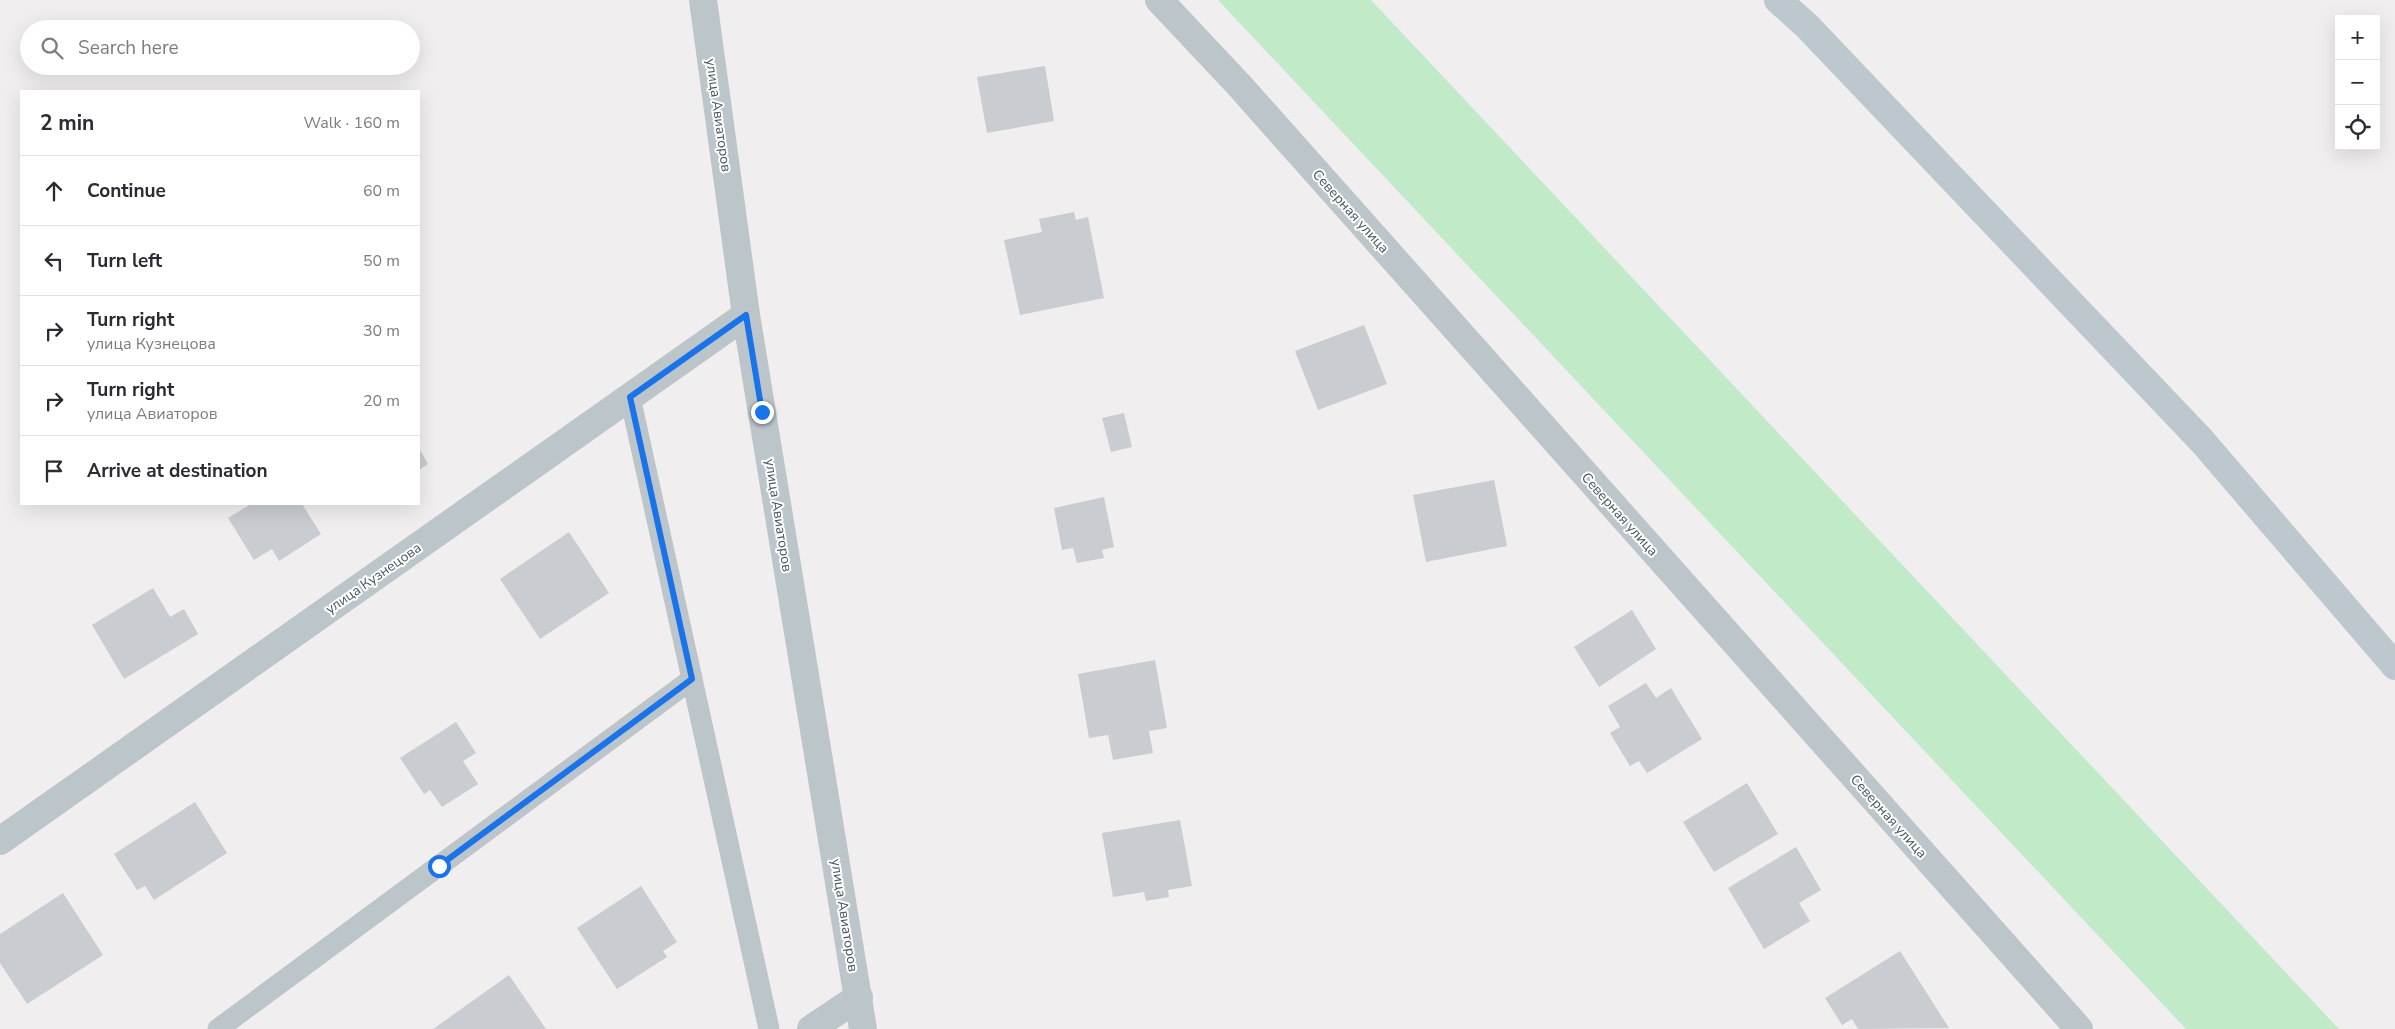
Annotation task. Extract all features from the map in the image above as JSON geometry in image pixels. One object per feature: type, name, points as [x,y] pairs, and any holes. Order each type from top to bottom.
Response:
[{"type":"main road","points":[[1778,0],[1806,26],[2202,442],[2395,666]]},
{"type":"street","name":"Северная улица","points":[[1159,0],[1239,85],[2079,1029]]},
{"type":"street","name":"улица Авиаторов","points":[[706,2],[746,315],[863,1029]]},
{"type":"street","name":"улица Кузнецова","points":[[0,841],[746,315]]},
{"type":"street","points":[[811,1029],[859,997]]},
{"type":"lane","points":[[630,397],[770,1029]]},
{"type":"lane","points":[[218,1029],[692,679]]},
{"type":"green space","points":[[1218,0],[1371,0],[2339,1029],[2186,1029]]},
{"type":"building","points":[[1045,66],[1054,121],[987,133],[977,77]]},
{"type":"building","points":[[1074,212],[1076,220],[1088,217],[1104,298],[1020,315],[1004,240],[1042,232],[1039,219]]},
{"type":"building","points":[[1364,325],[1387,384],[1318,410],[1295,351]]},
{"type":"building","points":[[1124,413],[1132,447],[1111,452],[1102,418]]},
{"type":"building","points":[[420,450],[428,464],[420,469]]},
{"type":"building","points":[[1494,480],[1507,546],[1426,562],[1413,495]]},
{"type":"building","points":[[1104,497],[1114,547],[1102,550],[1104,558],[1077,563],[1073,548],[1062,550],[1054,508]]},
{"type":"building","points":[[249,505],[303,505],[321,534],[279,561],[272,549],[254,560],[228,518]]},
{"type":"building","points":[[569,532],[609,593],[540,639],[500,579]]},
{"type":"building","points":[[153,588],[170,617],[184,609],[198,634],[124,679],[92,625]]},
{"type":"building","points":[[1632,610],[1656,649],[1599,687],[1574,647]]},
{"type":"building","points":[[1155,660],[1167,728],[1149,731],[1153,753],[1113,760],[1108,735],[1089,738],[1078,674]]},
{"type":"building","points":[[1646,683],[1656,698],[1671,688],[1702,739],[1647,773],[1639,761],[1630,766],[1610,733],[1620,727],[1608,706]]},
{"type":"building","points":[[456,722],[476,753],[463,761],[478,784],[442,807],[430,790],[424,794],[400,758]]},
{"type":"building","points":[[1747,783],[1778,834],[1714,872],[1683,822]]},
{"type":"building","points":[[195,802],[227,853],[154,900],[145,886],[137,890],[114,854]]},
{"type":"building","points":[[1180,820],[1192,886],[1168,890],[1169,897],[1146,901],[1144,892],[1113,897],[1102,833]]},
{"type":"building","points":[[1796,847],[1821,890],[1799,903],[1810,921],[1764,949],[1728,888]]},
{"type":"building","points":[[641,886],[677,942],[663,951],[667,957],[617,989],[577,928]]},
{"type":"building","points":[[63,893],[103,955],[27,1004],[0,963],[0,934]]},
{"type":"building","points":[[1900,951],[1949,1028],[1858,1029],[1852,1019],[1842,1025],[1825,998]]},
{"type":"building","points":[[509,975],[546,1029],[433,1029]]},
{"type":"route","points":[[439,866],[692,679],[630,397],[746,315],[762,412]]}]
